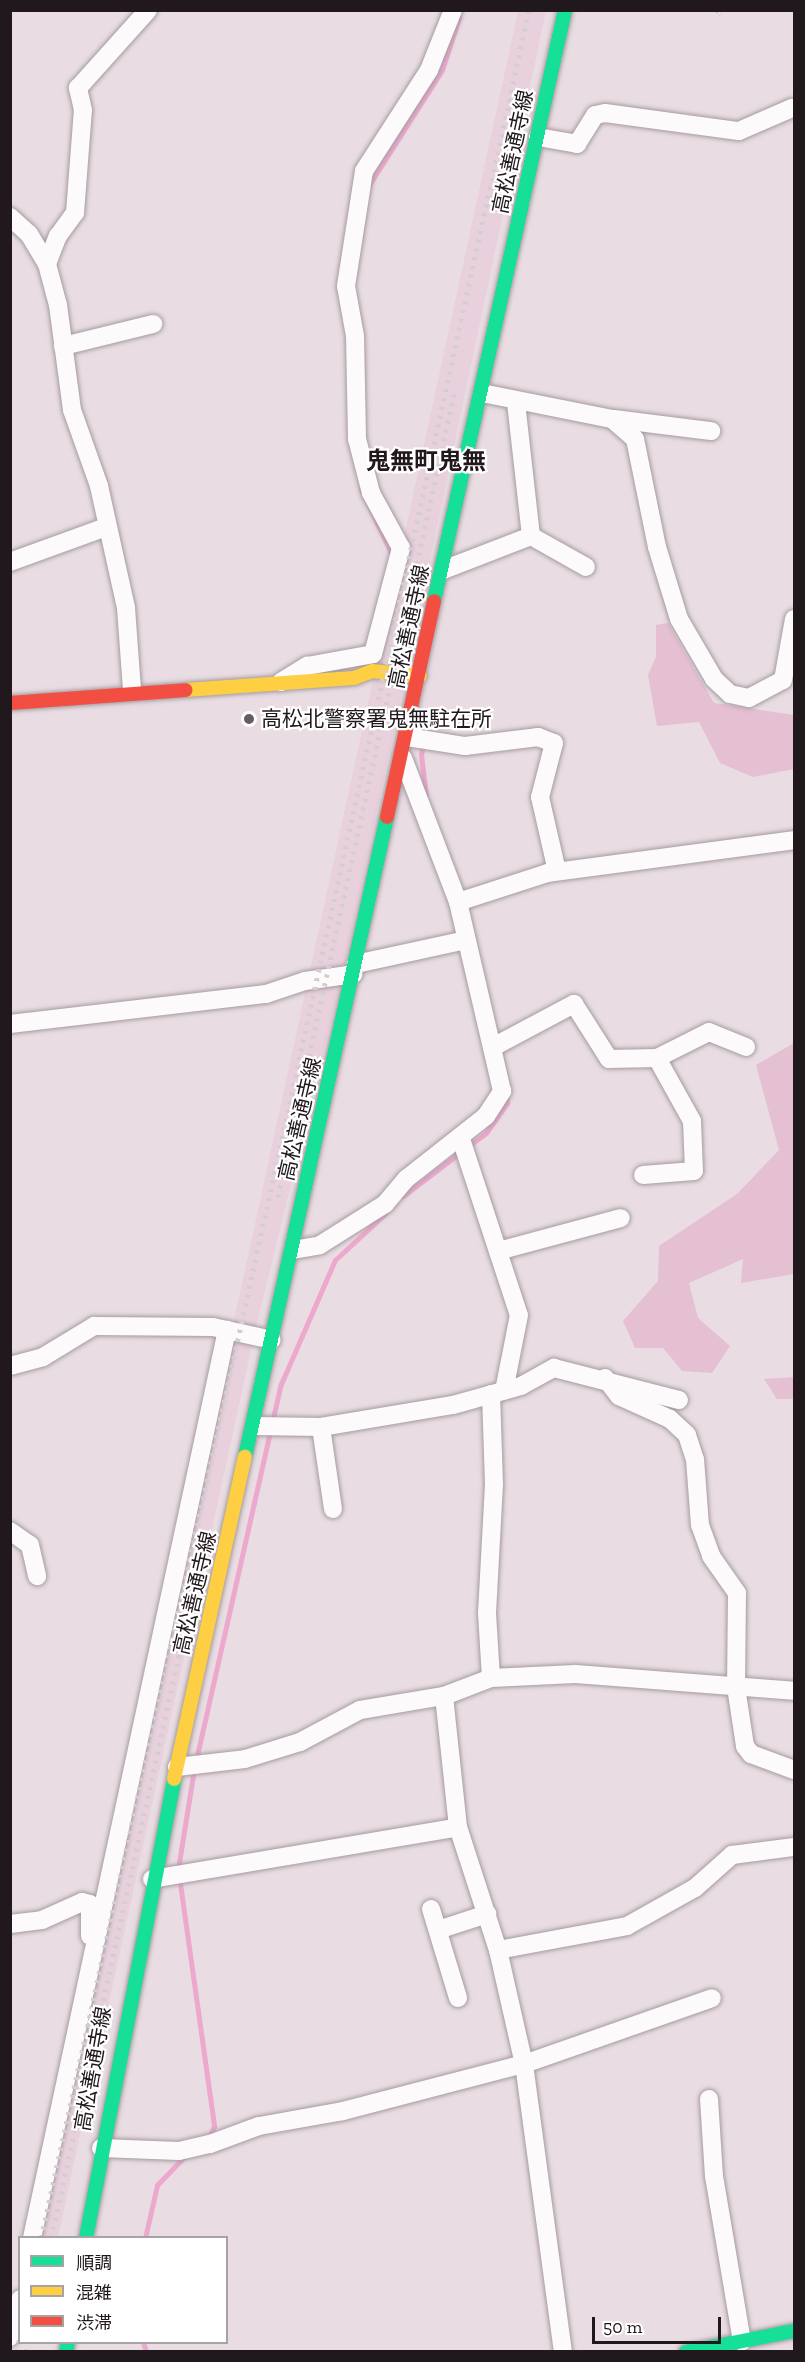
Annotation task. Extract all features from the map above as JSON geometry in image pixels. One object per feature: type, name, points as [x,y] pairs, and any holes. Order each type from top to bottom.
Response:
[{"type":"main road","name":"高松善通寺線","points":[[86,2236],[152,1878],[403,758],[565,10]]},
{"type":"main road","points":[[10,703],[132,690],[354,678],[372,671],[420,676]]},
{"type":"main road","points":[[686,2352],[795,2331]]},
{"type":"street","points":[[47,264],[57,236],[75,213],[83,110],[78,88],[148,10]]},
{"type":"street","points":[[280,683],[307,666],[373,654],[401,548],[371,493],[357,439],[355,336],[346,286],[364,171],[429,70],[453,10]]},
{"type":"street","points":[[538,137],[577,144],[595,115],[605,113],[739,131],[792,108]]},
{"type":"street","points":[[10,218],[29,234],[47,264],[63,346],[72,410],[99,486],[106,527],[126,608],[132,690]]},
{"type":"street","points":[[63,346],[153,324]]},
{"type":"street","points":[[482,393],[516,402],[612,419],[711,430]]},
{"type":"street","points":[[516,402],[531,536]]},
{"type":"street","points":[[612,419],[635,439],[665,579],[679,619],[714,679],[730,694],[749,698],[768,692],[783,680],[795,619]]},
{"type":"street","points":[[10,562],[106,527]]},
{"type":"street","points":[[443,570],[531,536]]},
{"type":"street","points":[[531,536],[586,567]]},
{"type":"street","points":[[407,737],[465,746],[538,737],[554,743],[540,797],[557,872]]},
{"type":"street","points":[[293,1250],[320,1245],[355,1226],[385,1204],[406,1179],[461,1138],[496,1105],[502,1091],[458,902],[403,758]]},
{"type":"street","points":[[458,902],[557,872],[795,840]]},
{"type":"street","points":[[10,1024],[266,994],[305,981],[466,940]]},
{"type":"street","points":[[493,1047],[574,1004],[609,1059],[657,1058],[709,1032],[746,1047]]},
{"type":"street","points":[[643,1175],[694,1171],[692,1121],[657,1058]]},
{"type":"street","points":[[461,1138],[519,1315],[497,1392],[487,1613],[491,1678]]},
{"type":"street","points":[[498,1251],[621,1218]]},
{"type":"street","points":[[10,1366],[43,1357],[94,1326],[227,1330],[272,1340]]},
{"type":"street","points":[[32,2236],[227,1330]]},
{"type":"street","points":[[254,1426],[321,1427],[497,1392],[554,1368],[605,1378],[679,1400]]},
{"type":"street","points":[[605,1378],[619,1396],[670,1419],[687,1435],[695,1459],[700,1525],[711,1556],[737,1593],[736,1687],[751,1754],[795,1770]]},
{"type":"street","points":[[321,1427],[333,1509]]},
{"type":"street","points":[[10,1530],[30,1545],[37,1576]]},
{"type":"street","points":[[177,1767],[245,1759],[300,1742],[360,1710],[444,1696],[491,1678],[575,1674],[795,1691]]},
{"type":"street","points":[[444,1696],[458,1827],[498,1950],[524,2064],[562,2352]]},
{"type":"street","points":[[152,1878],[458,1827]]},
{"type":"street","points":[[498,1950],[627,1926],[694,1888],[732,1855],[795,1847]]},
{"type":"street","points":[[10,1924],[42,1920],[82,1902],[90,1904],[94,1952]]},
{"type":"street","points":[[431,1909],[458,1998]]},
{"type":"street","points":[[438,1930],[487,1914]]},
{"type":"street","points":[[101,2148],[179,2151],[259,2126],[343,2111],[524,2064],[712,1998]]},
{"type":"street","points":[[709,2099],[714,2176],[742,2342]]},
{"type":"street","points":[[10,2337],[18,2306]]},
{"type":"shaded area","points":[[518,11],[546,11],[342,976],[254,1336],[58,2236],[35,2236]]},
{"type":"shaded area","points":[[668,623],[714,703],[794,715],[794,769],[753,777],[720,763],[699,722],[657,726],[648,675],[656,657],[656,625]]},
{"type":"shaded area","points":[[794,1043],[794,1274],[741,1283],[743,1259],[689,1283],[698,1318],[730,1346],[712,1373],[682,1371],[663,1348],[635,1348],[623,1321],[658,1281],[659,1246],[737,1194],[779,1150],[756,1065]]},
{"type":"shaded area","points":[[794,1377],[794,1399],[777,1399],[764,1379]]},
{"type":"waterway","points":[[369,185],[442,70],[459,18]]},
{"type":"waterway","points":[[361,489],[392,555]]},
{"type":"waterway","points":[[420,716],[426,724],[421,754],[426,796]]},
{"type":"waterway","points":[[403,1196],[486,1133],[507,1103],[506,1094]]},
{"type":"waterway","points":[[196,1760],[281,1384],[335,1260],[386,1213]]},
{"type":"waterway","points":[[194,1769],[178,1869],[214,2126],[209,2138]]},
{"type":"waterway","points":[[145,2236],[157,2185],[185,2156]]},
{"type":"waterway","points":[[144,2344],[146,2352]]},
{"type":"railway","points":[[41,2236],[529,10]]},
{"type":"railway","points":[[278,1197],[454,394]]},
{"type":"railway","points":[[51,2236],[184,1631]]},
{"type":"railway","points":[[16,2352],[18,2344]]},
{"type":"railway","points":[[26,2352],[28,2344]]},
{"type":"traffic: fast","points":[[434,601],[565,10]]},
{"type":"traffic: fast","points":[[245,1457],[387,817]]},
{"type":"traffic: fast","points":[[86,2236],[174,1779]]},
{"type":"traffic: fast","points":[[686,2352],[794,2331]]},
{"type":"traffic: fast","points":[[66,2352],[68,2344]]},
{"type":"traffic: slow","points":[[186,690],[354,678],[372,671],[420,676]]},
{"type":"traffic: slow","points":[[174,1779],[245,1457]]},
{"type":"traffic: jam","points":[[387,817],[434,601]]},
{"type":"traffic: jam","points":[[10,703],[186,690]]},
{"type":"place","name":"高松北警察署鬼無駐在所","points":[[249,719]]},
{"type":"district","name":"鬼無町鬼無","points":[[426,461]]}]
